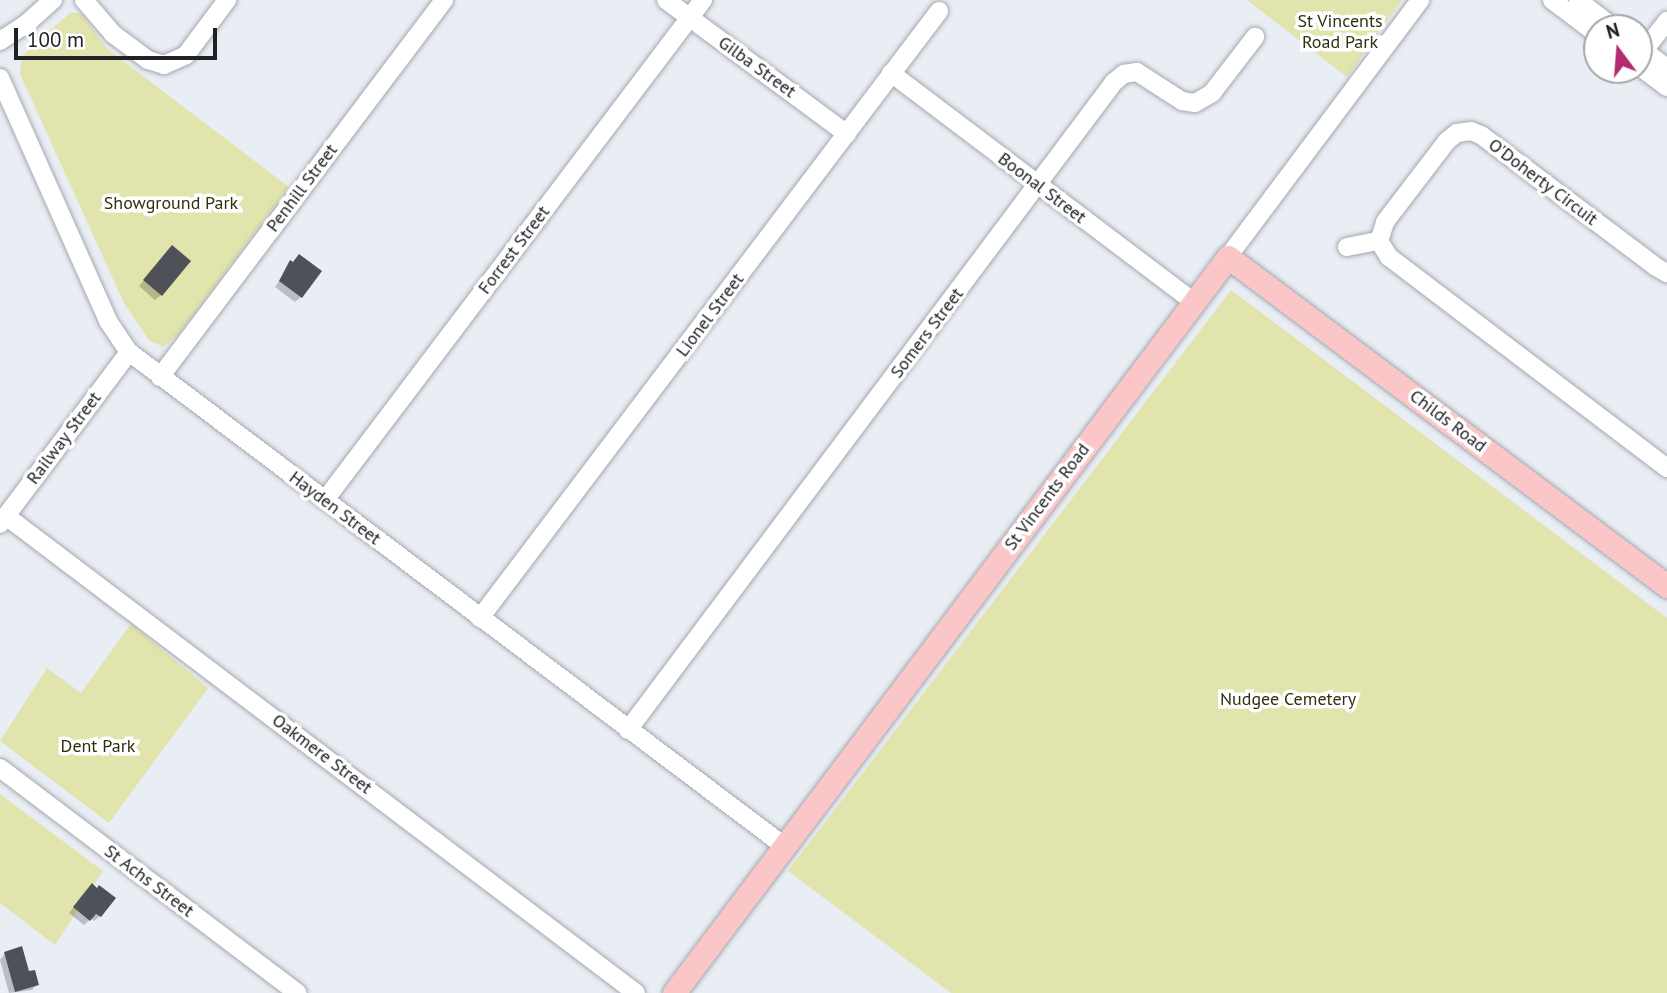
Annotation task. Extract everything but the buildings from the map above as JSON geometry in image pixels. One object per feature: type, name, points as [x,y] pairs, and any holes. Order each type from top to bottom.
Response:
[{"type":"main road","name":"St Vincents Road","points":[[674,993],[1228,257]]},
{"type":"main road","name":"Childs Road","points":[[1228,257],[1667,586]]},
{"type":"street","points":[[0,41],[32,20],[53,0]]},
{"type":"street","points":[[84,0],[113,34],[148,60],[164,65],[186,55],[227,0]]},
{"type":"street","name":"Penhill Street","points":[[160,377],[444,0]]},
{"type":"street","name":"Gilba Street","points":[[666,0],[847,134]]},
{"type":"street","name":"Forrest Street","points":[[326,500],[703,0]]},
{"type":"street","name":"St Vincents Road","points":[[1228,257],[1420,0]]},
{"type":"street","points":[[1552,0],[1583,23]]},
{"type":"street","points":[[1577,0],[1596,14]]},
{"type":"street","name":"Lionel Street","points":[[480,618],[939,11]]},
{"type":"street","points":[[1653,39],[1667,21]]},
{"type":"street","name":"Somers Street","points":[[628,730],[1114,82],[1124,74],[1143,75],[1176,98],[1195,103],[1212,93],[1255,37]]},
{"type":"street","points":[[1653,70],[1667,87]]},
{"type":"street","name":"Boonal Street","points":[[891,74],[1194,302]]},
{"type":"street","name":"Hayden Street","points":[[0,78],[107,321],[129,352],[784,846]]},
{"type":"street","name":"O'Doherty Circuit","points":[[1379,241],[1385,222],[1447,141],[1457,134],[1471,131],[1481,135],[1667,273]]},
{"type":"street","points":[[1347,247],[1379,241],[1389,257],[1667,468]]},
{"type":"street","name":"Railway Street","points":[[3,520],[129,352]]},
{"type":"street","name":"Oakmere Street","points":[[3,520],[636,993]]},
{"type":"street","name":"St Achs Street","points":[[0,768],[298,993]]},
{"type":"green space","name":"St Vincents Road Park","points":[[1247,0],[1402,0],[1347,77]]},
{"type":"green space","name":"Showground Park","points":[[71,12],[82,14],[106,48],[289,187],[178,335],[163,347],[149,340],[124,303],[20,74],[22,56]]},
{"type":"green space","name":"Nudgee Cemetery","points":[[1231,290],[1667,618],[1667,993],[951,993],[788,871]]},
{"type":"green space","name":"Dent Park","points":[[131,624],[208,688],[109,823],[0,741],[47,668],[81,693]]},
{"type":"green space","points":[[0,794],[103,871],[55,945],[0,903]]}]
